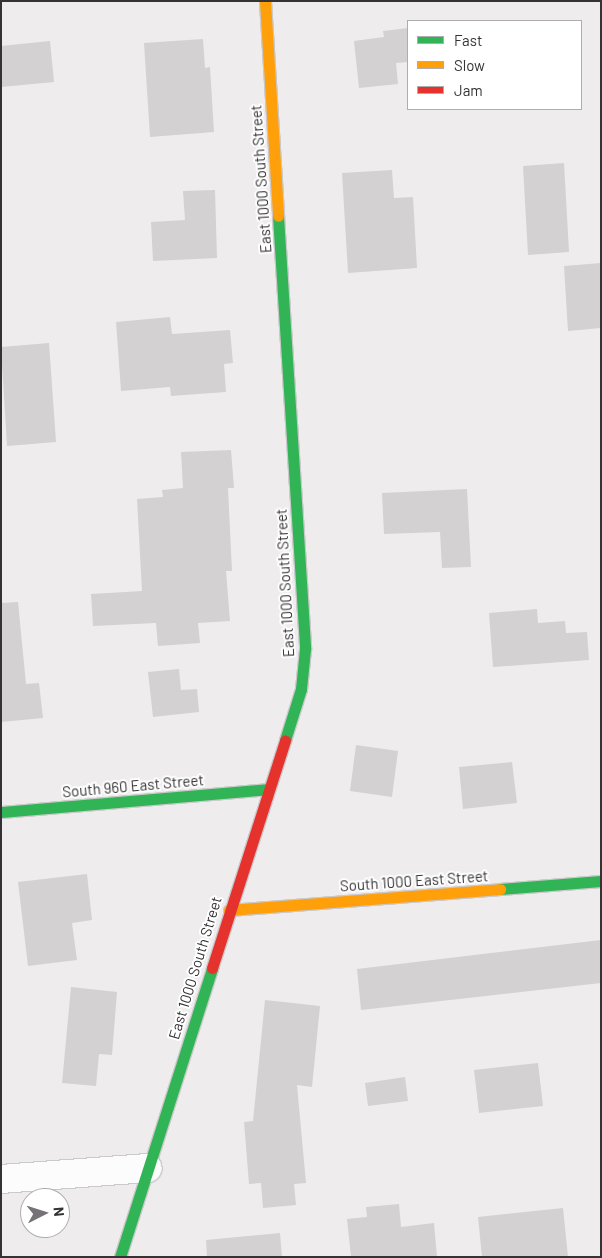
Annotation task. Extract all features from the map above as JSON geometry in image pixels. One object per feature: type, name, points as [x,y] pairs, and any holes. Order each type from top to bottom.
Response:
[{"type":"street","name":"East 1000 South Street","points":[[120,1257],[267,789],[295,712],[305,649],[265,1]]},
{"type":"street","name":"South 960 East Street","points":[[1,812],[267,789]]},
{"type":"street","name":"South 1000 East Street","points":[[229,910],[601,881]]},
{"type":"street","points":[[1,1179],[148,1168]]},
{"type":"building","points":[[407,28],[407,62],[396,63],[398,84],[359,88],[354,41],[384,37],[383,31]]},
{"type":"building","points":[[203,39],[205,68],[210,67],[214,132],[150,137],[144,43]]},
{"type":"building","points":[[50,41],[54,82],[1,87],[1,46]]},
{"type":"building","points":[[564,163],[569,252],[528,255],[523,166]]},
{"type":"building","points":[[392,170],[394,198],[413,197],[417,268],[348,273],[342,173]]},
{"type":"building","points":[[215,190],[217,258],[153,261],[151,222],[185,220],[183,191]]},
{"type":"building","points":[[601,263],[601,328],[568,331],[564,266]]},
{"type":"building","points":[[170,317],[172,334],[230,330],[233,363],[224,364],[226,392],[171,396],[170,387],[121,391],[116,322]]},
{"type":"building","points":[[49,343],[56,442],[7,446],[1,347]]},
{"type":"building","points":[[231,450],[234,488],[228,488],[232,571],[226,571],[230,621],[198,623],[200,643],[158,646],[156,623],[93,626],[91,594],[142,591],[137,499],[163,497],[162,490],[183,488],[181,452]]},
{"type":"building","points":[[467,489],[471,567],[442,568],[440,532],[384,534],[382,493]]},
{"type":"building","points":[[18,602],[26,684],[39,683],[43,718],[1,722],[1,603]]},
{"type":"building","points":[[537,609],[538,623],[565,621],[566,633],[587,632],[589,660],[493,667],[489,613]]},
{"type":"building","points":[[179,669],[181,690],[197,689],[199,712],[153,717],[148,672]]},
{"type":"building","points":[[356,745],[398,751],[392,797],[350,791]]},
{"type":"building","points":[[512,762],[517,803],[463,809],[459,767]]},
{"type":"building","points":[[87,874],[92,920],[72,923],[77,960],[28,966],[18,882]]},
{"type":"building","points":[[601,940],[601,983],[361,1010],[357,969]]},
{"type":"building","points":[[71,987],[117,992],[112,1055],[99,1054],[96,1086],[62,1083]]},
{"type":"building","points":[[265,1000],[320,1006],[312,1087],[297,1085],[306,1183],[294,1184],[296,1205],[263,1208],[261,1183],[249,1184],[244,1122],[253,1121]]},
{"type":"building","points":[[538,1063],[543,1106],[479,1113],[474,1070]]},
{"type":"building","points":[[405,1077],[408,1101],[368,1106],[365,1083]]},
{"type":"building","points":[[399,1204],[401,1227],[434,1223],[437,1257],[351,1257],[347,1219],[367,1217],[366,1207]]},
{"type":"building","points":[[563,1208],[568,1257],[482,1257],[478,1217]]},
{"type":"building","points":[[280,1233],[282,1257],[207,1257],[206,1240]]},
{"type":"traffic: fast","points":[[278,216],[305,649],[301,689],[285,740]]},
{"type":"traffic: fast","points":[[1,812],[267,789]]},
{"type":"traffic: fast","points":[[500,889],[601,881]]},
{"type":"traffic: fast","points":[[120,1257],[212,968]]},
{"type":"traffic: slow","points":[[265,1],[278,216]]},
{"type":"traffic: slow","points":[[229,910],[500,889]]},
{"type":"traffic: jam","points":[[212,968],[285,740]]}]
